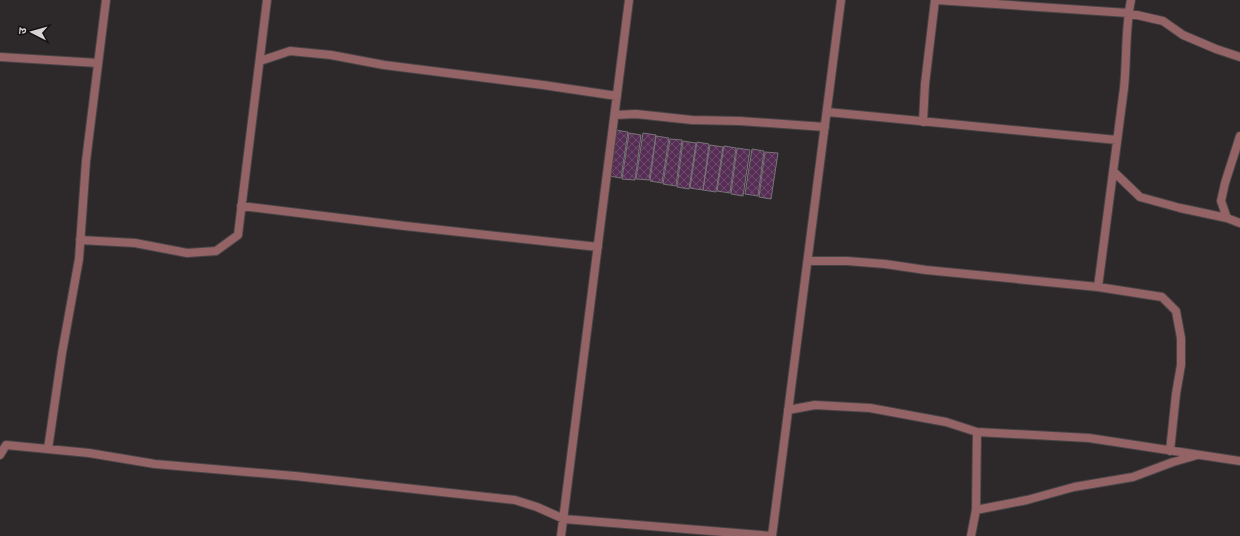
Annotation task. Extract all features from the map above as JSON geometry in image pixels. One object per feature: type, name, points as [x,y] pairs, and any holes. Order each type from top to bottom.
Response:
[{"type":"street","points":[[48,449],[62,353],[79,259],[86,161],[106,0]]},
{"type":"street","points":[[80,240],[135,243],[186,253],[216,251],[238,235],[267,0]]},
{"type":"street","points":[[562,536],[629,0]]},
{"type":"street","points":[[0,455],[3,445],[89,453],[155,464],[295,476],[515,500],[537,507],[564,519],[772,536],[841,0]]},
{"type":"street","points":[[923,122],[925,84],[935,0],[1128,13],[1163,22],[1183,35],[1240,57]]},
{"type":"street","points":[[1098,287],[1125,79],[1128,13],[1131,0]]},
{"type":"street","points":[[260,60],[290,51],[331,55],[384,66],[543,85],[617,96]]},
{"type":"street","points":[[0,57],[98,63]]},
{"type":"street","points":[[827,112],[1117,140]]},
{"type":"street","points":[[615,115],[636,114],[692,120],[740,121],[825,127]]},
{"type":"street","points":[[1227,218],[1221,201],[1224,183],[1240,136]]},
{"type":"street","points":[[1114,172],[1140,197],[1180,208],[1227,218],[1240,223]]},
{"type":"street","points":[[241,206],[598,247]]},
{"type":"street","points":[[808,260],[885,264],[926,270],[1098,287],[1162,297],[1176,311],[1181,338],[1181,365],[1176,394],[1170,451]]},
{"type":"street","points":[[788,410],[815,405],[870,408],[946,422],[977,432],[1089,438],[1240,461]]},
{"type":"street","points":[[971,536],[976,510],[977,432]]},
{"type":"street","points":[[976,510],[1028,500],[1074,487],[1133,477],[1173,462],[1199,455]]},
{"type":"building","points":[[615,130],[628,132],[621,178],[609,176]]},
{"type":"building","points":[[629,133],[641,135],[635,180],[622,179]]},
{"type":"building","points":[[643,133],[656,135],[649,180],[636,179]]},
{"type":"building","points":[[656,136],[669,138],[662,183],[650,181]]},
{"type":"building","points":[[670,139],[682,140],[676,186],[663,184]]},
{"type":"building","points":[[683,141],[696,143],[689,189],[677,187]]},
{"type":"building","points":[[697,142],[709,144],[703,190],[690,188]]},
{"type":"building","points":[[710,145],[723,147],[716,192],[703,190]]},
{"type":"building","points":[[724,146],[736,148],[730,193],[717,191]]},
{"type":"building","points":[[737,148],[750,150],[743,196],[731,194]]},
{"type":"building","points":[[752,149],[764,151],[758,196],[745,194]]},
{"type":"building","points":[[765,152],[778,153],[771,199],[759,197]]}]
